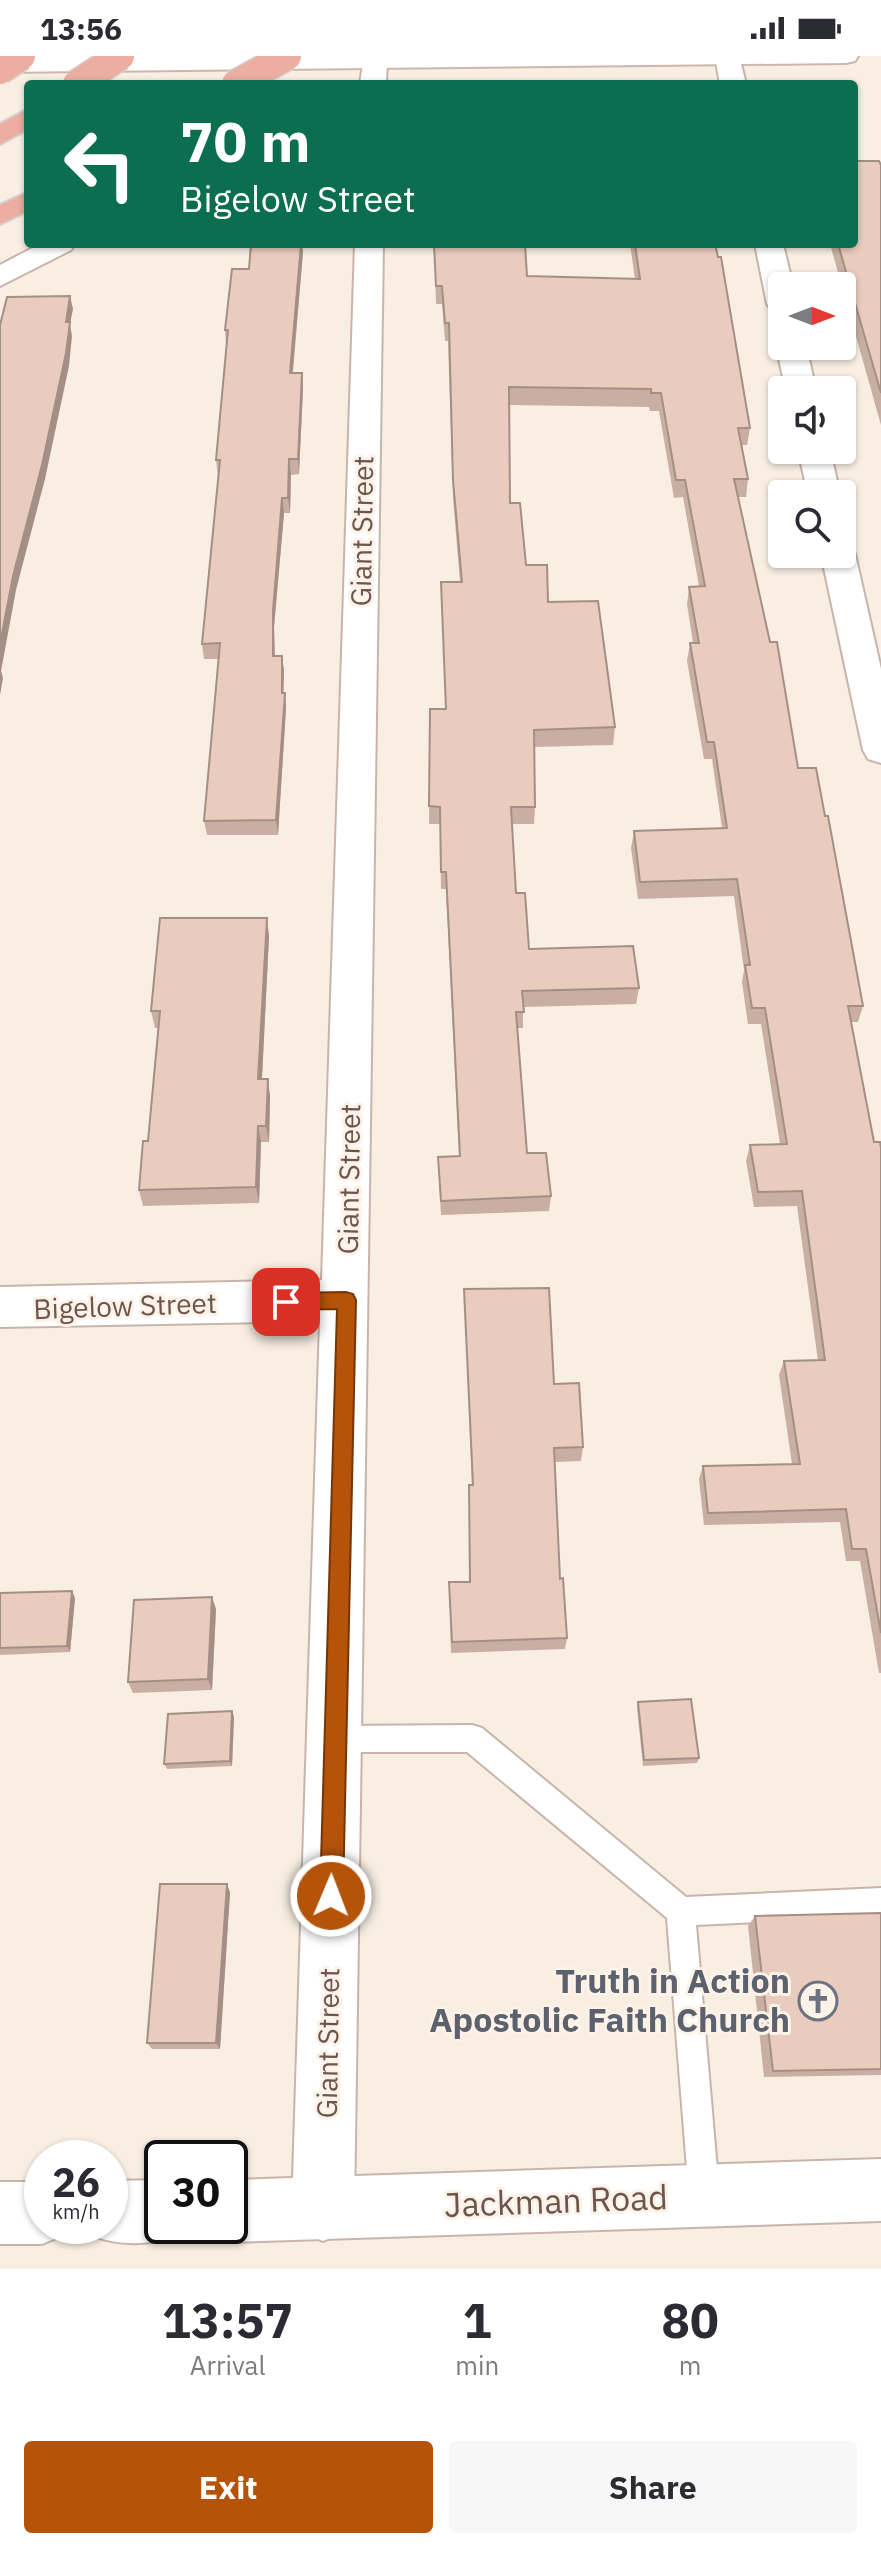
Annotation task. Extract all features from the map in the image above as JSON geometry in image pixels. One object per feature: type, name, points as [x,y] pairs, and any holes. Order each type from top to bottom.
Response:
[{"type":"highway","points":[[0,70],[21,56]]},
{"type":"highway","points":[[83,80],[120,56]]},
{"type":"highway","points":[[243,80],[287,56]]},
{"type":"highway","points":[[0,136],[24,120]]},
{"type":"highway","points":[[0,216],[24,202]]},
{"type":"street","points":[[0,64],[374,72],[727,57],[846,56]]},
{"type":"street","points":[[727,57],[732,80]]},
{"type":"street","points":[[0,277],[54,248]]},
{"type":"street","name":"Giant Street","points":[[323,2210],[369,248]]},
{"type":"street","points":[[770,248],[775,272]]},
{"type":"street","points":[[841,568],[881,750]]},
{"type":"street","name":"Bigelow Street","points":[[0,1307],[346,1300]]},
{"type":"street","name":"Jackman Road","points":[[248,2211],[881,2190]]},
{"type":"street","points":[[0,2213],[24,2213]]},
{"type":"lane","points":[[335,1739],[472,1738],[681,1911],[881,1902]]},
{"type":"lane","points":[[681,1911],[704,2196]]},
{"type":"building","points":[[858,161],[879,161],[881,393],[856,306],[856,272],[846,272],[839,248],[858,248]]},
{"type":"building","points":[[251,248],[301,248],[290,373],[302,373],[298,459],[289,459],[288,498],[282,498],[273,611],[273,656],[282,656],[282,693],[285,693],[276,820],[204,821],[220,643],[202,644],[220,460],[216,460],[228,330],[225,330],[232,269],[249,269]]},
{"type":"building","points":[[434,248],[525,248],[527,276],[640,279],[636,248],[716,248],[718,257],[721,257],[750,428],[738,428],[748,479],[734,479],[770,642],[777,642],[798,768],[816,768],[825,816],[828,816],[863,1006],[848,1006],[874,1142],[880,1142],[881,1148],[881,1633],[866,1549],[852,1549],[846,1509],[708,1513],[703,1466],[800,1464],[784,1361],[825,1360],[802,1191],[758,1192],[750,1145],[787,1144],[765,1008],[752,1008],[745,965],[750,965],[737,879],[640,882],[634,831],[727,828],[714,742],[707,742],[690,643],[699,643],[689,587],[705,586],[685,480],[676,480],[661,393],[651,393],[651,389],[509,387],[510,503],[520,503],[526,565],[547,565],[548,602],[598,601],[615,727],[534,730],[535,807],[511,807],[516,893],[525,893],[529,949],[633,946],[639,988],[522,991],[524,1012],[516,1012],[527,1153],[546,1153],[551,1196],[441,1201],[438,1157],[460,1156],[446,872],[441,872],[440,807],[429,806],[430,709],[446,709],[441,582],[462,582],[453,480],[449,323],[445,323],[442,286],[436,286]]},
{"type":"building","points":[[70,296],[66,353],[0,644],[0,325],[7,297]]},
{"type":"building","points":[[160,918],[267,918],[258,1079],[268,1079],[266,1126],[258,1126],[256,1187],[139,1190],[143,1141],[148,1141],[160,1011],[151,1011]]},
{"type":"building","points":[[549,1288],[554,1384],[579,1383],[583,1447],[554,1448],[560,1579],[563,1578],[567,1638],[452,1642],[449,1582],[470,1582],[469,1485],[473,1485],[464,1289]]},
{"type":"building","points":[[72,1591],[67,1646],[0,1648],[0,1593]]},
{"type":"building","points":[[212,1597],[208,1679],[128,1682],[134,1600]]},
{"type":"building","points":[[691,1699],[699,1758],[644,1760],[638,1702]]},
{"type":"building","points":[[232,1711],[230,1761],[164,1764],[168,1714]]},
{"type":"building","points":[[160,1884],[227,1884],[216,2043],[147,2043]]},
{"type":"building","name":"Truth in Action Apostolic Faith Church","points":[[881,1913],[881,2069],[773,2071],[755,1916]]},
{"type":"place","name":"Truth in Action Apostolic Faith Church","points":[[818,2001]]},
{"type":"route","points":[[286,1302],[346,1300],[331,1896]]}]
